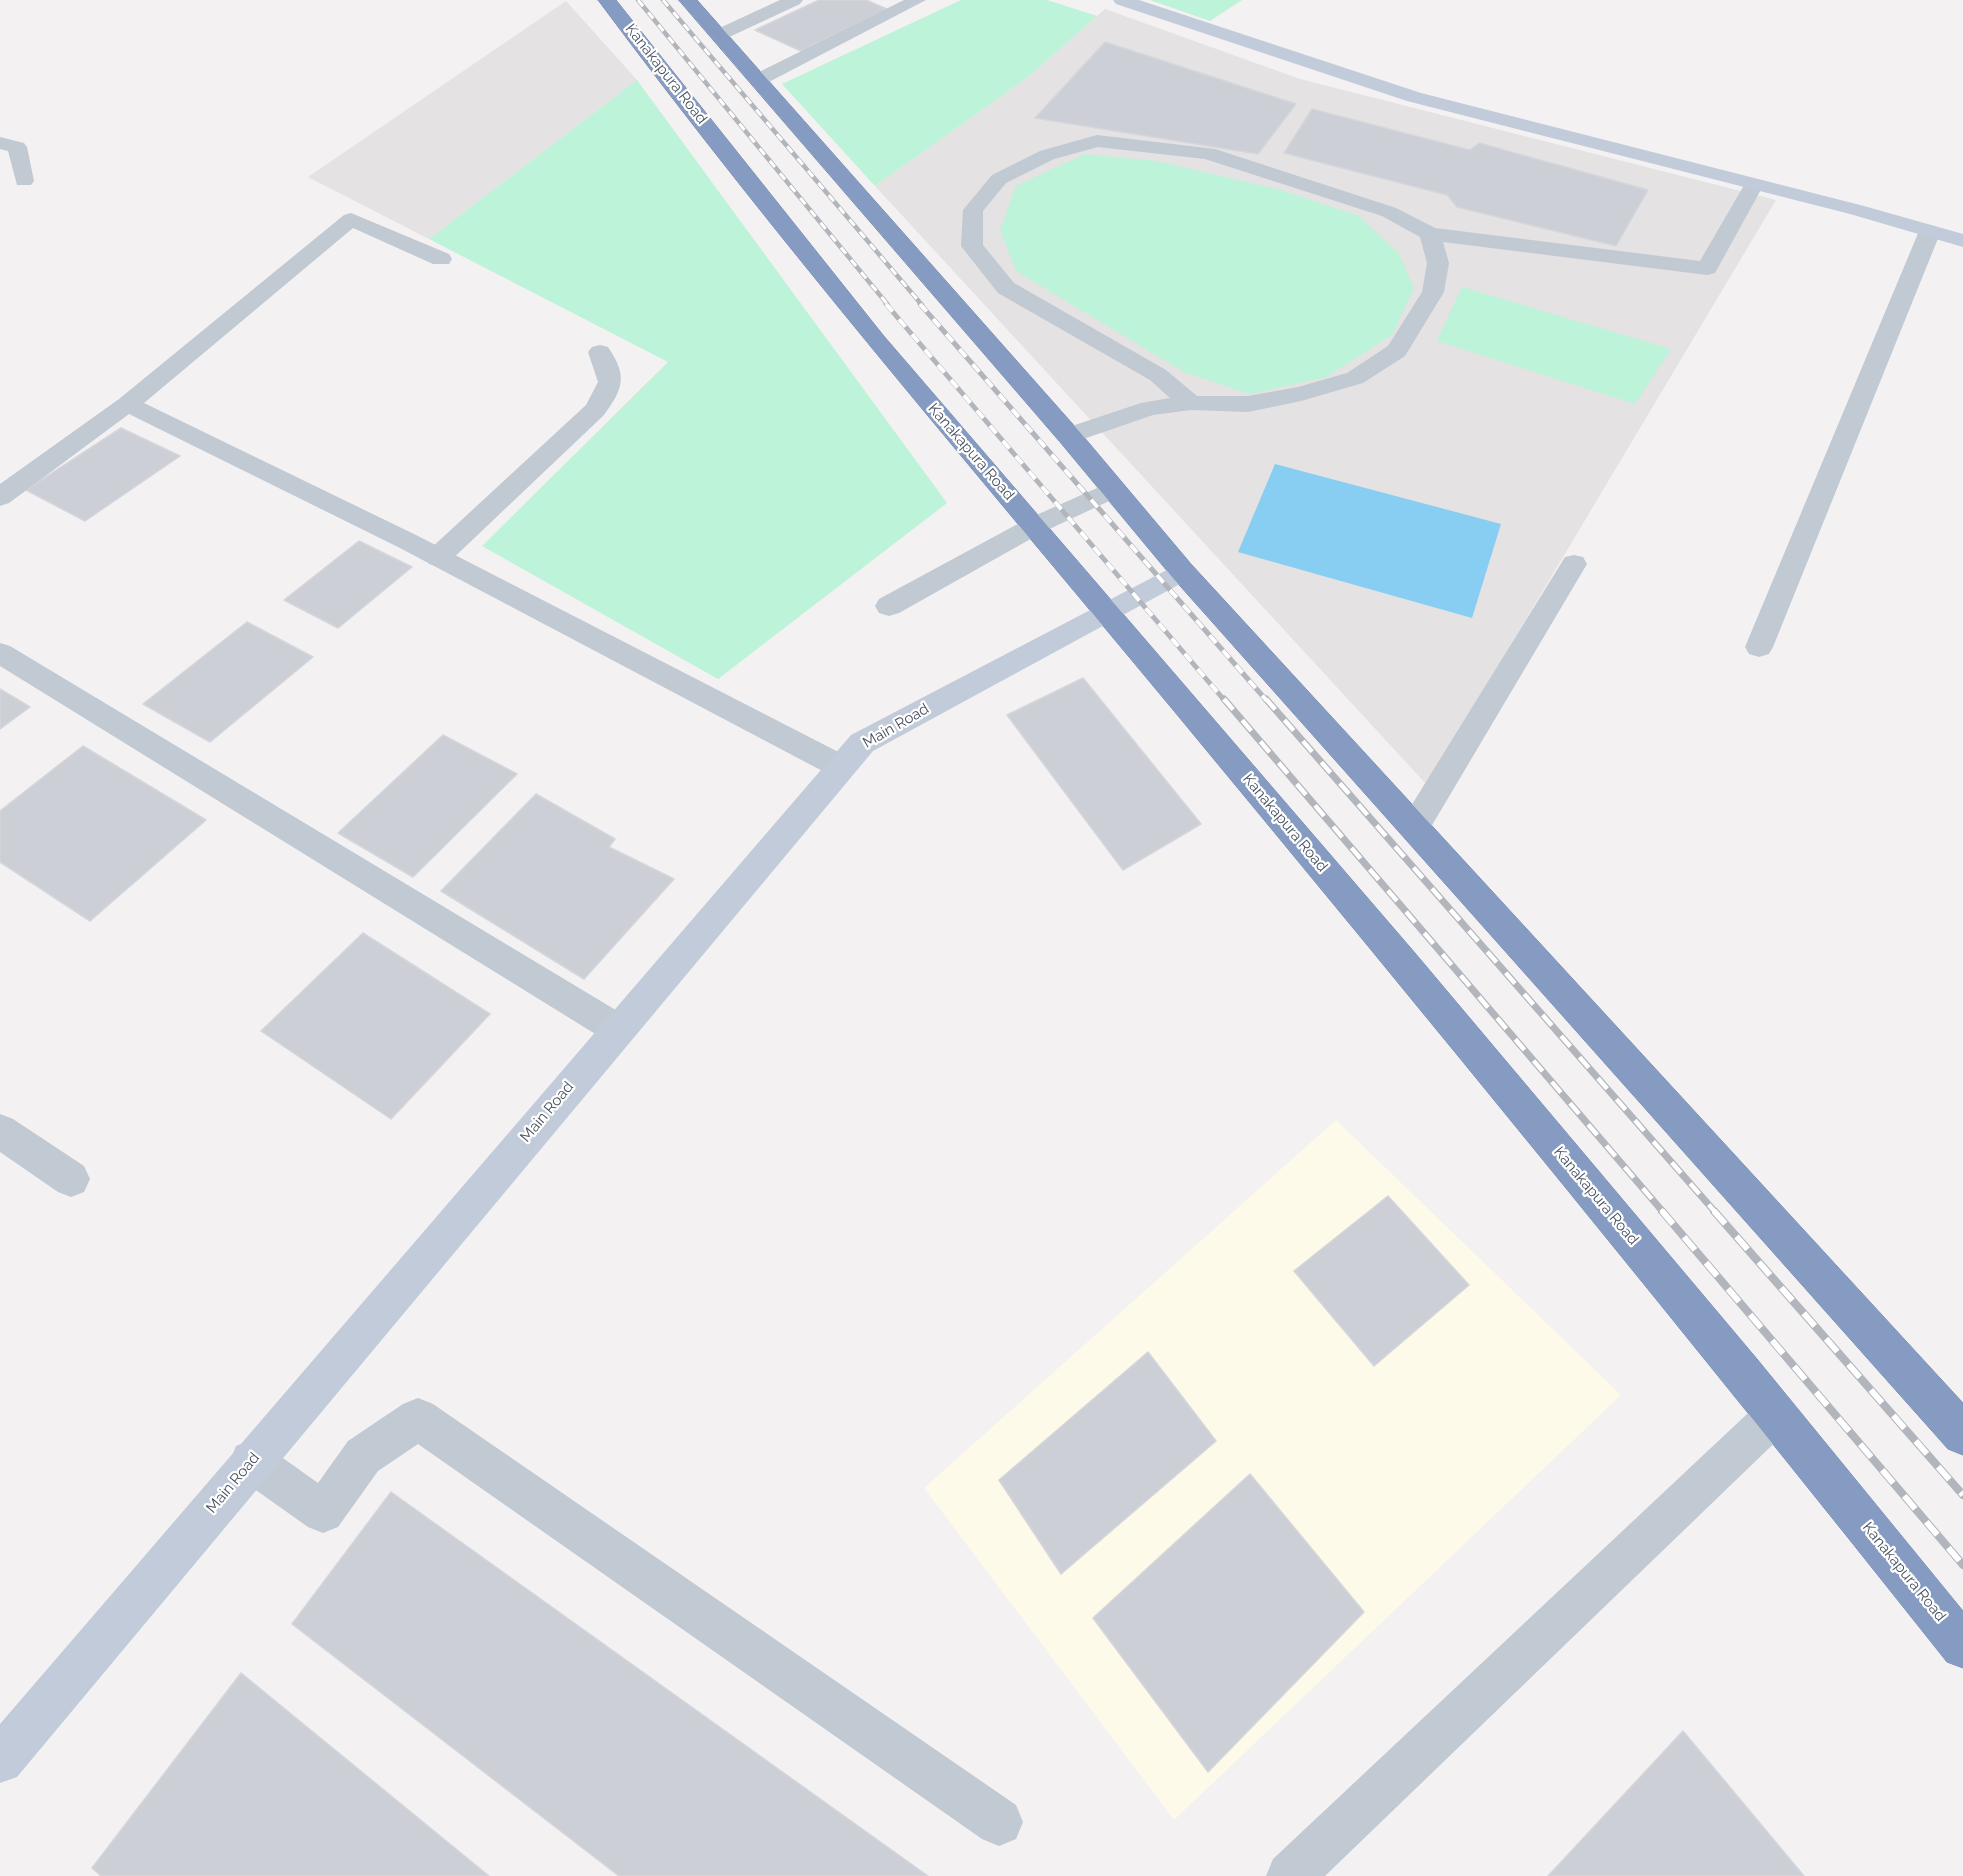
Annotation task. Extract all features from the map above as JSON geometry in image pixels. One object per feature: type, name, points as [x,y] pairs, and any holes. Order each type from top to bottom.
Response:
[{"type":"highway","name":"Kanakapura Road","points":[[608,0],[875,340],[1035,526],[1776,1414],[1963,1646]]},
{"type":"highway","points":[[688,0],[1069,436],[1182,571],[1963,1434]]},
{"type":"street","points":[[719,35],[794,0]]},
{"type":"street","points":[[758,80],[917,0]]},
{"type":"street","points":[[1122,0],[1414,97],[1755,184],[1963,241]]},
{"type":"street","points":[[1191,403],[1158,375],[1006,288],[972,246],[973,210],[999,179],[1047,155],[1097,141],[1208,153],[1389,212],[1430,234],[1707,268],[1755,184]]},
{"type":"street","points":[[0,142],[17,147],[24,181]]},
{"type":"street","points":[[0,497],[127,404],[351,219],[441,259]]},
{"type":"street","points":[[1759,647],[1930,231]]},
{"type":"street","points":[[1069,436],[1150,408],[1191,403],[1248,404],[1301,394],[1355,378],[1397,351],[1433,292],[1438,263],[1430,234]]},
{"type":"street","points":[[438,557],[595,410],[609,392],[613,377],[600,352]]},
{"type":"street","points":[[127,404],[438,557],[841,767]]},
{"type":"street","points":[[889,606],[1035,526],[1113,489]]},
{"type":"street","points":[[1414,828],[1574,564]]},
{"type":"street","name":"Main Road","points":[[0,1760],[617,1029],[862,743],[1182,571]]},
{"type":"street","points":[[0,653],[617,1029]]},
{"type":"street","points":[[0,1131],[70,1179]]},
{"type":"street","points":[[1290,1876],[1776,1414]]},
{"type":"street","points":[[251,1461],[322,1512],[363,1456],[418,1419],[999,1821]]},
{"type":"shaded area","points":[[566,1],[637,80],[429,239],[308,177]]},
{"type":"shaded area","points":[[1105,9],[1300,79],[1776,200],[1427,785],[875,186],[1028,77]]},
{"type":"shaded area","points":[[1336,1120],[1621,1395],[1174,1820],[924,1488]]},
{"type":"green space","points":[[961,0],[1047,0],[1097,16],[1028,77],[875,186],[782,84]]},
{"type":"green space","points":[[1150,0],[1242,0],[1210,21]]},
{"type":"green space","points":[[637,80],[947,503],[718,679],[482,546],[668,362],[429,239]]},
{"type":"green space","points":[[1085,154],[1156,161],[1281,190],[1359,216],[1399,254],[1414,288],[1392,335],[1326,377],[1250,394],[1184,372],[1016,271],[1000,230],[1016,186]]},
{"type":"green space","points":[[1462,287],[1671,349],[1635,404],[1437,341]]},
{"type":"water","points":[[1275,464],[1501,524],[1472,618],[1238,552]]},
{"type":"building","points":[[819,0],[866,0],[887,9],[801,51],[755,30]]},
{"type":"building","points":[[1105,42],[1296,104],[1258,154],[1035,118]]},
{"type":"building","points":[[1312,109],[1470,150],[1479,143],[1648,190],[1616,246],[1457,207],[1447,195],[1284,153]]},
{"type":"building","points":[[121,428],[180,456],[85,521],[26,490]]},
{"type":"building","points":[[359,541],[412,567],[338,628],[284,600]]},
{"type":"building","points":[[247,622],[313,657],[210,742],[143,704]]},
{"type":"building","points":[[1083,678],[1201,824],[1123,870],[1007,715]]},
{"type":"building","points":[[0,689],[30,707],[0,729]]},
{"type":"building","points":[[443,735],[517,774],[413,877],[338,833]]},
{"type":"building","points":[[83,746],[206,820],[90,921],[0,862],[0,811]]},
{"type":"building","points":[[536,794],[615,839],[609,847],[674,879],[584,979],[441,891]]},
{"type":"building","points":[[363,933],[490,1014],[391,1119],[261,1031]]},
{"type":"building","points":[[1388,1196],[1469,1285],[1374,1366],[1294,1271]]},
{"type":"building","points":[[1148,1352],[1216,1441],[1061,1574],[999,1480]]},
{"type":"building","points":[[1250,1474],[1364,1612],[1208,1772],[1093,1618]]},
{"type":"building","points":[[391,1492],[928,1876],[619,1876],[292,1624]]},
{"type":"building","points":[[241,1673],[489,1876],[101,1876],[92,1868]]},
{"type":"building","points":[[1683,1731],[1804,1876],[1548,1876]]},
{"type":"railway","points":[[638,0],[888,305]]},
{"type":"railway","points":[[663,0],[922,305]]},
{"type":"railway","points":[[886,304],[1225,701]]},
{"type":"railway","points":[[920,304],[1267,701]]},
{"type":"railway","points":[[1224,699],[1664,1213]]},
{"type":"railway","points":[[1266,699],[1716,1213]]},
{"type":"railway","points":[[1662,1211],[1963,1565]]},
{"type":"railway","points":[[1714,1211],[1963,1495]]}]
